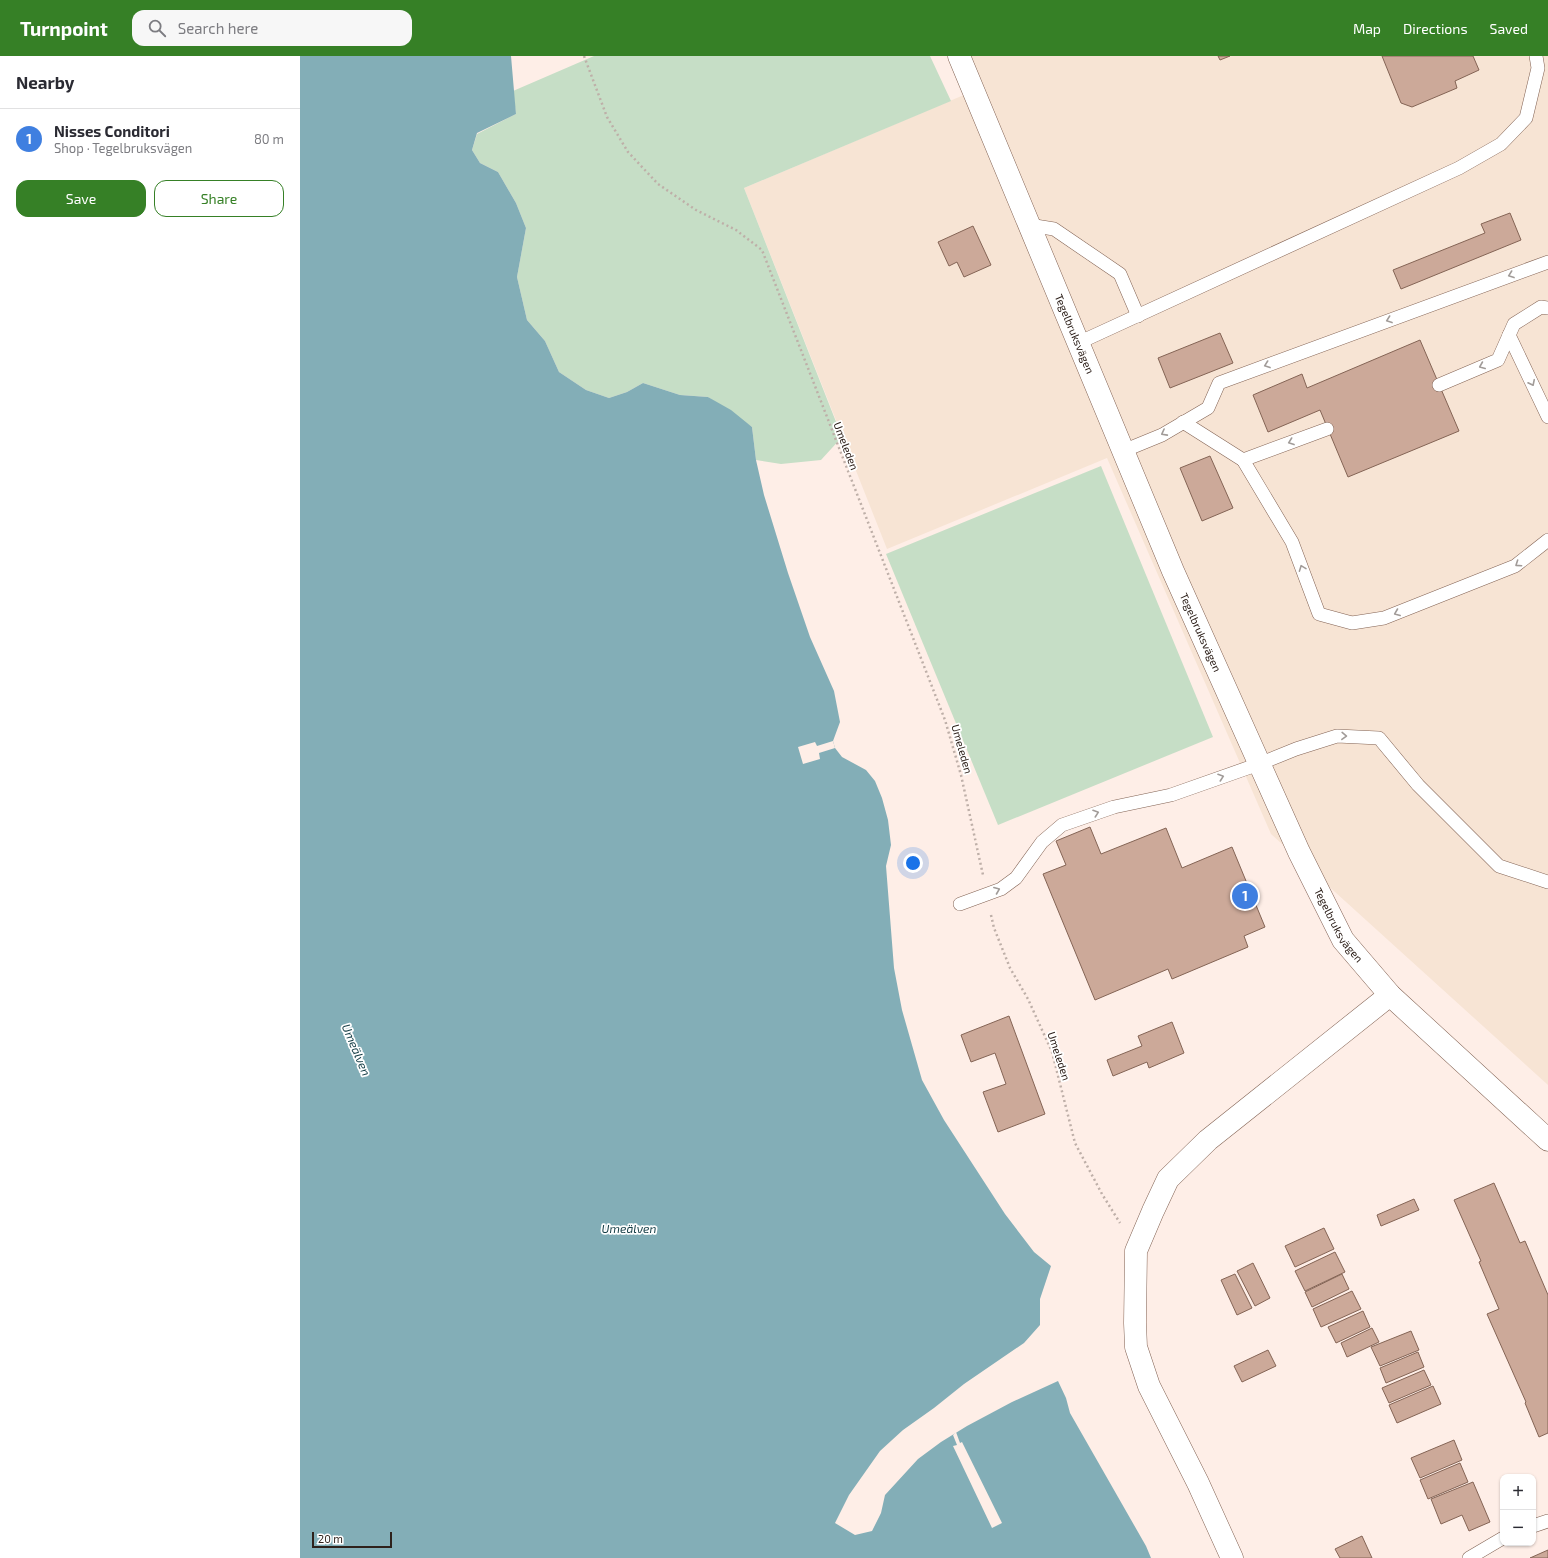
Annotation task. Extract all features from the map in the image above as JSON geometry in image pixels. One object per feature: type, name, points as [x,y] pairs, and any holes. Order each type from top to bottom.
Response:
[{"type":"street","name":"Tegelbruksvägen","points":[[959,56],[1173,571],[1299,852],[1343,940],[1390,995],[1548,1140]]},
{"type":"street","points":[[1232,1558],[1198,1483],[1149,1386],[1136,1347],[1136,1252],[1168,1179],[1208,1140],[1390,995]]},
{"type":"lane","points":[[1078,343],[1459,168],[1501,144],[1526,118],[1538,68],[1536,56]]},
{"type":"lane","points":[[1029,225],[1054,229],[1120,274],[1138,316]]},
{"type":"lane","points":[[1123,451],[1162,435],[1208,408],[1219,383],[1548,262]]},
{"type":"lane","points":[[1439,385],[1498,360],[1514,324],[1541,307],[1548,308]]},
{"type":"lane","points":[[1509,335],[1548,417]]},
{"type":"lane","points":[[1183,422],[1243,460],[1292,542],[1319,614],[1352,623],[1384,618],[1516,566],[1548,540]]},
{"type":"lane","points":[[1243,460],[1327,429]]},
{"type":"lane","points":[[960,904],[1001,889],[1016,878],[1042,842],[1062,825],[1114,807],[1171,795],[1259,764],[1296,749],[1337,736],[1379,738],[1418,785],[1499,866],[1548,882]]},
{"type":"lane","points":[[1536,1525],[1548,1521]]},
{"type":"lane","points":[[1469,1558],[1500,1540]]},
{"type":"path","name":"Umeleden","points":[[584,56],[607,117],[628,152],[658,184],[696,210],[736,230],[762,250],[945,720],[961,775],[994,928],[1010,968],[1028,999],[1052,1052],[1065,1100],[1074,1143],[1136,1252]]},
{"type":"shaded area","points":[[965,56],[1548,56],[1548,1085],[1271,834],[1107,458],[887,549],[744,188],[978,89]]},
{"type":"green space","points":[[594,56],[930,56],[951,101],[744,188],[842,437],[821,460],[781,464],[756,460],[752,427],[708,397],[680,395],[643,383],[627,392],[609,398],[586,390],[559,372],[545,341],[527,320],[517,277],[526,228],[516,203],[498,172],[480,163],[472,150],[477,134],[516,114],[513,91]]},
{"type":"green space","points":[[1101,466],[1213,737],[998,825],[886,554]]},
{"type":"water","name":"Umeälven","points":[[300,56],[511,56],[516,114],[477,133],[472,150],[480,163],[498,172],[516,203],[526,228],[517,277],[527,320],[545,341],[559,372],[586,390],[609,398],[627,392],[643,383],[680,395],[708,397],[731,410],[752,427],[756,460],[764,495],[788,573],[810,637],[834,691],[840,722],[833,741],[835,748],[842,757],[866,770],[875,781],[882,798],[888,820],[891,845],[886,866],[894,968],[902,1010],[922,1080],[944,1120],[1005,1214],[1034,1252],[1051,1266],[1040,1299],[1040,1325],[1024,1343],[964,1384],[903,1430],[880,1451],[849,1495],[835,1523],[855,1535],[872,1531],[881,1513],[885,1495],[918,1459],[941,1442],[967,1426],[1012,1402],[1058,1381],[1066,1398],[1070,1413],[1146,1546],[1151,1558],[300,1558]]},
{"type":"pier","points":[[833,741],[835,748],[819,753],[820,759],[803,764],[798,747],[815,742],[817,746]]},
{"type":"pier","points":[[956,1432],[960,1443],[962,1442],[1002,1523],[992,1528],[953,1446],[957,1445],[953,1435]]},
{"type":"building","points":[[1218,56],[1230,56],[1220,60]]},
{"type":"building","points":[[1382,56],[1473,56],[1479,70],[1455,81],[1457,88],[1412,107],[1401,103]]},
{"type":"building","points":[[1510,213],[1521,240],[1401,289],[1393,270],[1485,233],[1481,224]]},
{"type":"building","points":[[973,226],[991,265],[964,277],[957,262],[949,266],[938,242]]},
{"type":"building","points":[[1220,333],[1233,363],[1170,388],[1158,358]]},
{"type":"building","points":[[1420,340],[1459,431],[1348,477],[1320,410],[1268,432],[1253,395],[1302,374],[1307,388]]},
{"type":"building","points":[[1210,456],[1233,508],[1202,521],[1180,468]]},
{"type":"building","points":[[1090,827],[1101,854],[1166,828],[1182,868],[1232,847],[1265,927],[1244,936],[1248,947],[1172,979],[1168,969],[1095,1000],[1043,874],[1066,865],[1056,841]]},
{"type":"building","points":[[1009,1016],[1045,1114],[998,1132],[983,1092],[1006,1084],[995,1053],[971,1062],[961,1035]]},
{"type":"building","points":[[1172,1022],[1184,1053],[1149,1068],[1147,1062],[1113,1076],[1107,1060],[1142,1046],[1138,1036]]},
{"type":"building","points":[[1494,1183],[1520,1243],[1525,1241],[1548,1295],[1548,1433],[1539,1437],[1525,1403],[1526,1402],[1487,1314],[1499,1309],[1479,1262],[1481,1261],[1454,1200]]},
{"type":"building","points":[[1414,1199],[1419,1210],[1381,1226],[1377,1215]]},
{"type":"building","points":[[1324,1228],[1334,1249],[1295,1267],[1285,1246]]},
{"type":"building","points":[[1335,1252],[1345,1272],[1305,1291],[1295,1271]]},
{"type":"building","points":[[1253,1263],[1270,1298],[1255,1306],[1237,1271]]},
{"type":"building","points":[[1235,1274],[1252,1308],[1237,1315],[1221,1280]]},
{"type":"building","points":[[1342,1274],[1349,1289],[1312,1307],[1305,1292]]},
{"type":"building","points":[[1352,1291],[1361,1309],[1321,1327],[1313,1309]]},
{"type":"building","points":[[1363,1311],[1370,1327],[1336,1343],[1328,1327]]},
{"type":"building","points":[[1372,1328],[1379,1342],[1347,1357],[1341,1343]]},
{"type":"building","points":[[1411,1331],[1419,1350],[1380,1366],[1371,1347]]},
{"type":"building","points":[[1268,1350],[1276,1366],[1242,1382],[1234,1366]]},
{"type":"building","points":[[1418,1352],[1424,1367],[1386,1383],[1380,1368]]},
{"type":"building","points":[[1424,1370],[1431,1385],[1389,1403],[1382,1388]]},
{"type":"building","points":[[1433,1386],[1441,1404],[1397,1423],[1389,1405]]},
{"type":"building","points":[[1454,1440],[1462,1460],[1420,1478],[1411,1458]]},
{"type":"building","points":[[1460,1463],[1468,1482],[1428,1499],[1420,1480]]},
{"type":"building","points":[[1473,1482],[1490,1522],[1469,1531],[1462,1515],[1441,1524],[1431,1499]]},
{"type":"building","points":[[1362,1536],[1372,1558],[1340,1558],[1335,1549]]},
{"type":"building","points":[[1548,1550],[1548,1558],[1530,1558]]},
{"type":"place","name":"Nisses Conditori","points":[[1245,896]]}]
